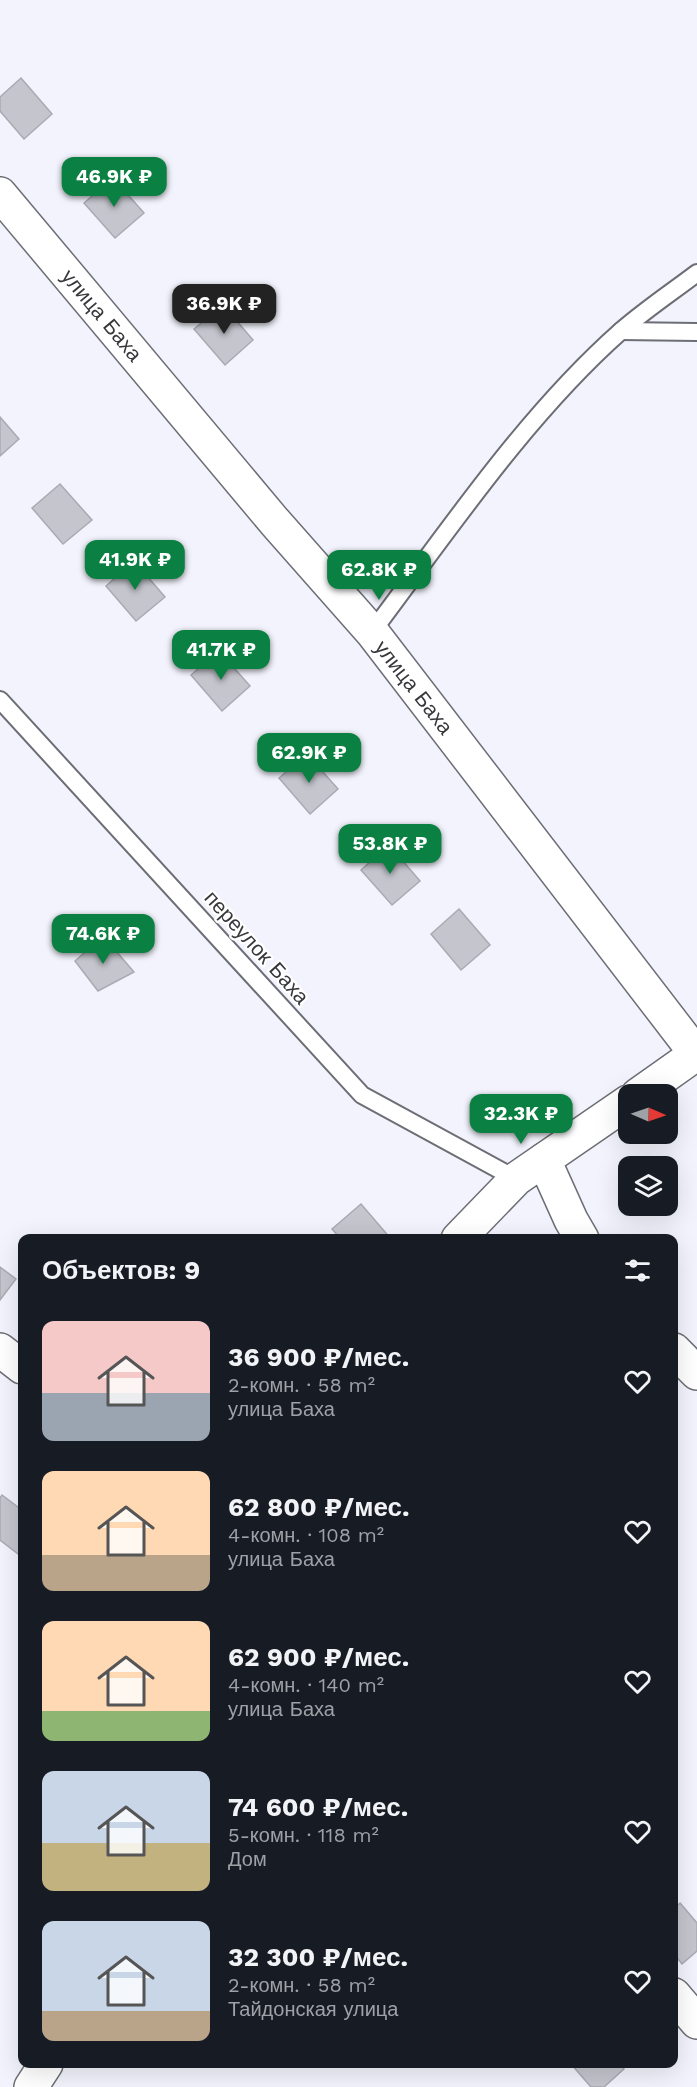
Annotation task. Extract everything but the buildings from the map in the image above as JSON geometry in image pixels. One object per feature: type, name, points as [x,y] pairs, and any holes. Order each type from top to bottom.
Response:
[{"type":"street","name":"улица Баха","points":[[0,194],[274,521],[372,632],[697,1054]]},
{"type":"street","points":[[654,1084],[697,1054]]},
{"type":"street","points":[[463,1234],[516,1179],[618,1109]]},
{"type":"street","points":[[544,1160],[580,1234]]},
{"type":"street","points":[[0,1350],[18,1364]]},
{"type":"street","points":[[678,1354],[697,1373]]},
{"type":"street","points":[[678,2000],[697,2022]]},
{"type":"street","points":[[32,2087],[44,2068]]},
{"type":"lane","points":[[372,632],[492,473],[555,399],[621,331],[697,273]]},
{"type":"lane","points":[[621,331],[697,332]]},
{"type":"lane","name":"переулок Баха","points":[[0,700],[362,1095],[516,1179]]}]
